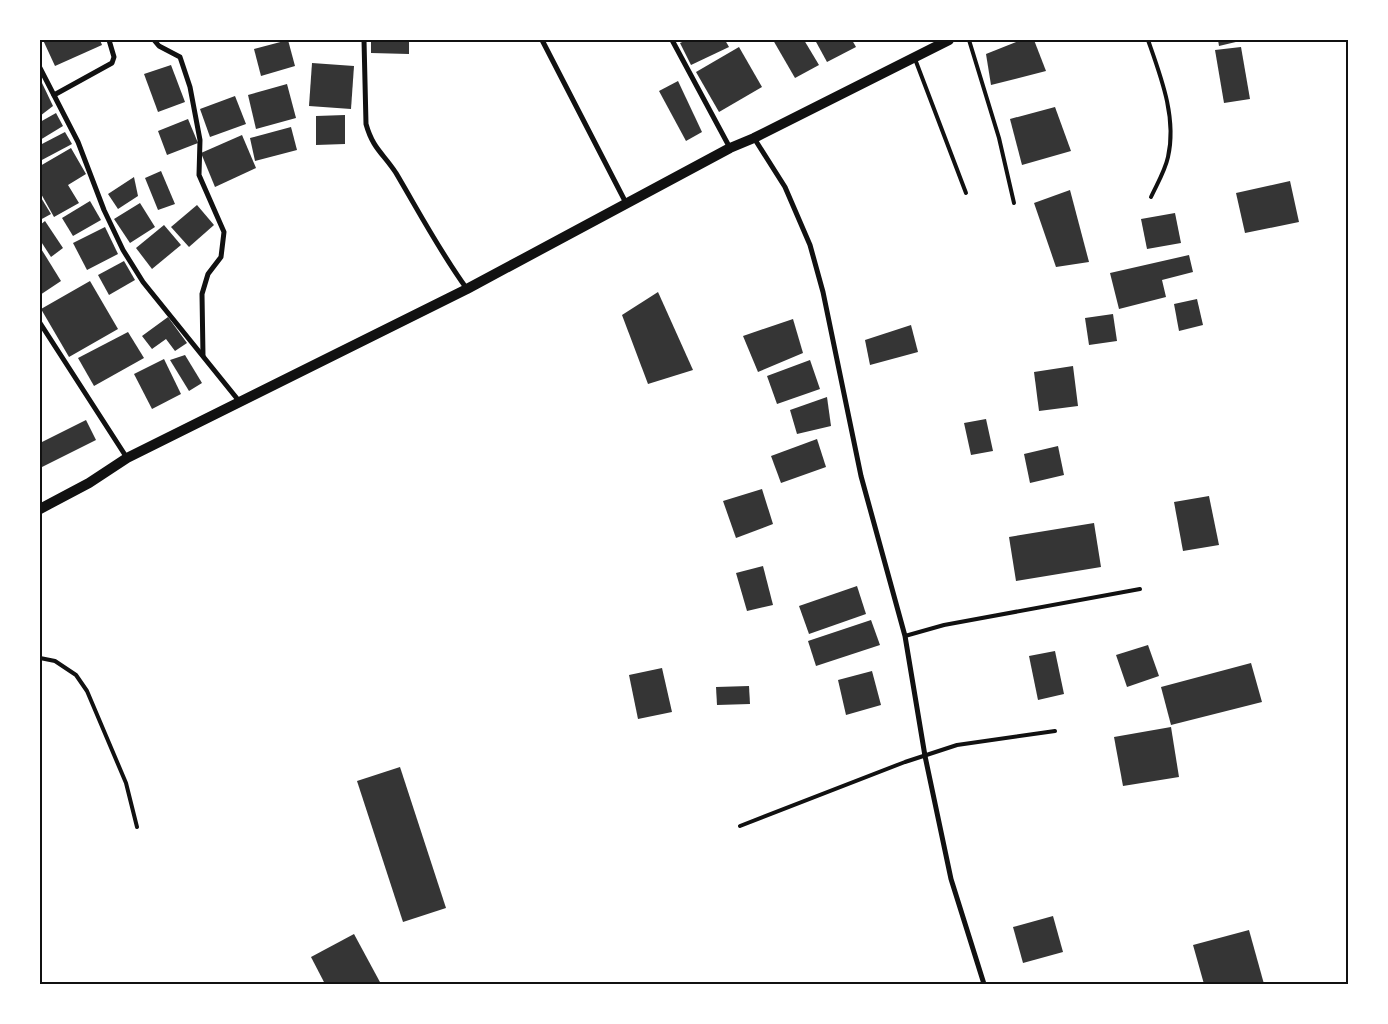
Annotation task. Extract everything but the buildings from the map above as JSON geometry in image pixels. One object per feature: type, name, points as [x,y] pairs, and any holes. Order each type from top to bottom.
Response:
[{"type":"main road","points":[[40,509],[89,483],[127,458],[467,289],[730,148],[754,138],[949,40]]},
{"type":"street","points":[[54,95],[112,63],[114,57],[109,40]]},
{"type":"street","points":[[154,40],[159,46],[180,57],[186,72],[200,140],[199,175],[224,232],[221,257],[208,274],[202,294],[203,356]]},
{"type":"street","points":[[364,40],[366,124],[370,136],[376,149],[390,164],[439,250],[467,289]]},
{"type":"street","points":[[542,40],[626,203]]},
{"type":"street","points":[[672,40],[730,148]]},
{"type":"street","points":[[40,68],[43,80],[54,95],[78,142],[104,210],[123,250],[143,282],[239,401]]},
{"type":"street","points":[[754,138],[785,188],[810,245],[834,340],[861,476],[905,636],[924,756],[951,879],[984,984]]},
{"type":"street","points":[[40,323],[127,458]]},
{"type":"lane","points":[[969,40],[999,138],[1014,203]]},
{"type":"lane","points":[[1148,40],[1170,112],[1171,138],[1168,158],[1151,197]]},
{"type":"lane","points":[[914,57],[966,193]]},
{"type":"lane","points":[[905,636],[944,625],[1140,589]]},
{"type":"lane","points":[[40,658],[55,660],[76,675],[87,691],[126,782],[137,827]]},
{"type":"lane","points":[[740,826],[957,745],[1055,731]]}]
